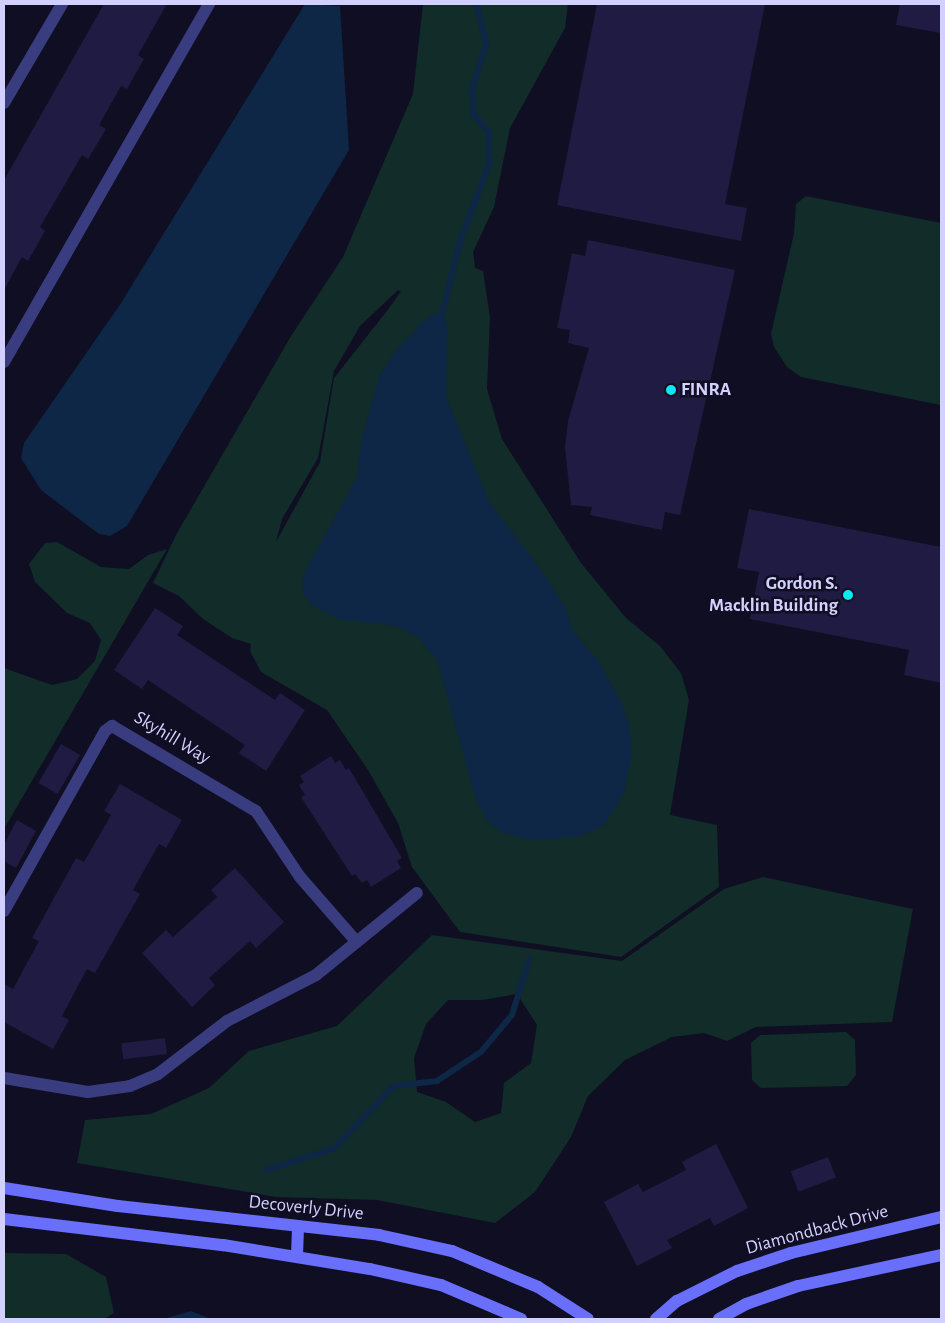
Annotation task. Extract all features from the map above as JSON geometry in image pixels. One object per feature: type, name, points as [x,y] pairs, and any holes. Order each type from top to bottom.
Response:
[{"type":"street","points":[[4,103],[62,4]]},
{"type":"street","points":[[4,362],[209,4]]},
{"type":"street","name":"Skyhill Way","points":[[4,911],[105,731],[112,726],[256,811],[300,878],[356,940]]},
{"type":"street","points":[[4,1078],[88,1092],[130,1086],[158,1074],[227,1022],[302,984],[417,893]]},
{"type":"street","name":"Decoverly Drive","points":[[4,1188],[118,1206],[379,1235],[452,1252],[538,1287],[588,1319]]},
{"type":"street","name":"Diamondback Drive","points":[[656,1319],[677,1301],[736,1272],[791,1253],[941,1217]]},
{"type":"street","points":[[4,1219],[297,1256],[441,1285],[521,1319]]},
{"type":"street","points":[[297,1256],[298,1227]]},
{"type":"street","points":[[719,1319],[746,1304],[798,1286],[941,1255]]},
{"type":"green space","points":[[423,4],[568,4],[565,28],[510,128],[494,207],[473,252],[475,268],[483,271],[490,317],[487,389],[502,439],[581,563],[626,618],[660,646],[681,673],[689,700],[670,815],[717,825],[719,887],[621,957],[460,932],[412,867],[398,823],[368,770],[327,710],[261,672],[250,651],[251,644],[232,638],[203,619],[179,596],[153,583],[176,535],[291,336],[343,257],[413,94]],"holes":[[[398,290],[401,291],[334,378],[320,462],[276,542],[282,519],[318,458],[334,371],[360,326]]]},
{"type":"green space","points":[[806,196],[941,223],[941,405],[801,377],[787,367],[774,347],[771,334],[794,233],[796,204]]},
{"type":"green space","points":[[57,542],[101,567],[129,569],[148,555],[167,549],[4,829],[4,668],[52,685],[77,679],[95,661],[101,640],[90,623],[67,613],[35,582],[29,564],[45,543]]},
{"type":"green space","points":[[763,877],[913,909],[892,1022],[756,1027],[727,1041],[704,1033],[672,1037],[625,1060],[588,1096],[571,1137],[535,1192],[495,1223],[377,1200],[276,1197],[77,1163],[85,1120],[151,1114],[209,1088],[249,1051],[337,1026],[432,935],[622,961],[724,889]],"holes":[[[517,994],[537,1025],[531,1063],[504,1083],[501,1113],[475,1122],[446,1102],[417,1092],[414,1058],[426,1024],[448,1000],[482,1000]]]},
{"type":"green space","points":[[846,1032],[855,1040],[856,1075],[847,1086],[761,1088],[752,1080],[751,1043],[760,1035]]},
{"type":"green space","points":[[4,1253],[66,1254],[106,1277],[114,1313],[104,1319],[4,1319]]},
{"type":"water","points":[[305,4],[340,6],[349,150],[127,526],[110,536],[99,534],[41,490],[21,458],[24,443],[121,303]]},
{"type":"water","points":[[443,310],[447,328],[446,396],[489,502],[544,574],[564,606],[574,633],[598,660],[621,702],[629,724],[632,755],[624,792],[605,824],[582,836],[533,840],[503,833],[488,822],[476,800],[438,662],[420,639],[397,626],[338,619],[313,606],[304,595],[302,586],[306,570],[357,477],[362,438],[380,374],[398,348],[428,317]]},
{"type":"water","points":[[191,1311],[211,1319],[163,1319]]},
{"type":"building","points":[[104,4],[167,4],[138,55],[144,59],[127,89],[121,86],[99,125],[106,129],[88,159],[82,155],[40,227],[45,231],[28,261],[22,257],[4,290],[4,180]]},
{"type":"building","points":[[597,4],[765,4],[725,204],[747,208],[741,241],[557,205]]},
{"type":"building","points":[[900,4],[941,4],[941,33],[896,25]]},
{"type":"building","points":[[588,240],[735,270],[680,515],[665,512],[662,530],[590,515],[592,507],[571,505],[565,447],[568,421],[589,348],[568,343],[570,330],[557,328],[572,253],[585,256]]},
{"type":"building","name":"Gordon S. Macklin Building","points":[[749,509],[941,547],[941,683],[904,675],[909,650],[750,619],[759,572],[737,568]]},
{"type":"building","points":[[155,608],[183,626],[177,635],[275,700],[280,693],[305,710],[266,771],[239,753],[245,745],[148,680],[142,689],[114,670]]},
{"type":"building","points":[[61,744],[80,755],[58,794],[38,783]]},
{"type":"building","points":[[331,756],[335,763],[340,760],[346,770],[349,768],[402,858],[397,861],[401,868],[371,887],[367,880],[362,883],[355,874],[352,876],[301,797],[305,795],[299,785],[304,782],[300,776]]},
{"type":"building","points":[[120,784],[182,820],[166,848],[159,844],[133,890],[140,894],[95,973],[87,969],[62,1016],[69,1020],[53,1049],[4,1022],[4,984],[13,989],[39,941],[32,938],[76,858],[84,862],[111,815],[104,811]]},
{"type":"building","points":[[17,820],[36,831],[16,868],[4,861],[4,844]]},
{"type":"building","points":[[235,868],[284,922],[256,948],[250,941],[209,978],[215,985],[192,1007],[142,953],[166,930],[173,937],[217,897],[211,890]]},
{"type":"building","points":[[165,1038],[167,1054],[123,1059],[121,1043]]},
{"type":"building","points":[[716,1144],[748,1208],[714,1226],[710,1218],[667,1240],[672,1248],[637,1266],[604,1202],[638,1184],[643,1192],[686,1170],[682,1162]]},
{"type":"building","points":[[828,1157],[836,1178],[799,1192],[791,1171]]},
{"type":"waterway","points":[[443,310],[461,238],[489,165],[489,132],[474,116],[472,90],[486,44],[477,4]]},
{"type":"waterway","points":[[267,1170],[333,1149],[394,1086],[437,1081],[481,1052],[512,1015],[529,960]]},
{"type":"place","name":"FINRA","points":[[671,390]]},
{"type":"place","name":"Gordon S. Macklin Building","points":[[848,595]]}]
